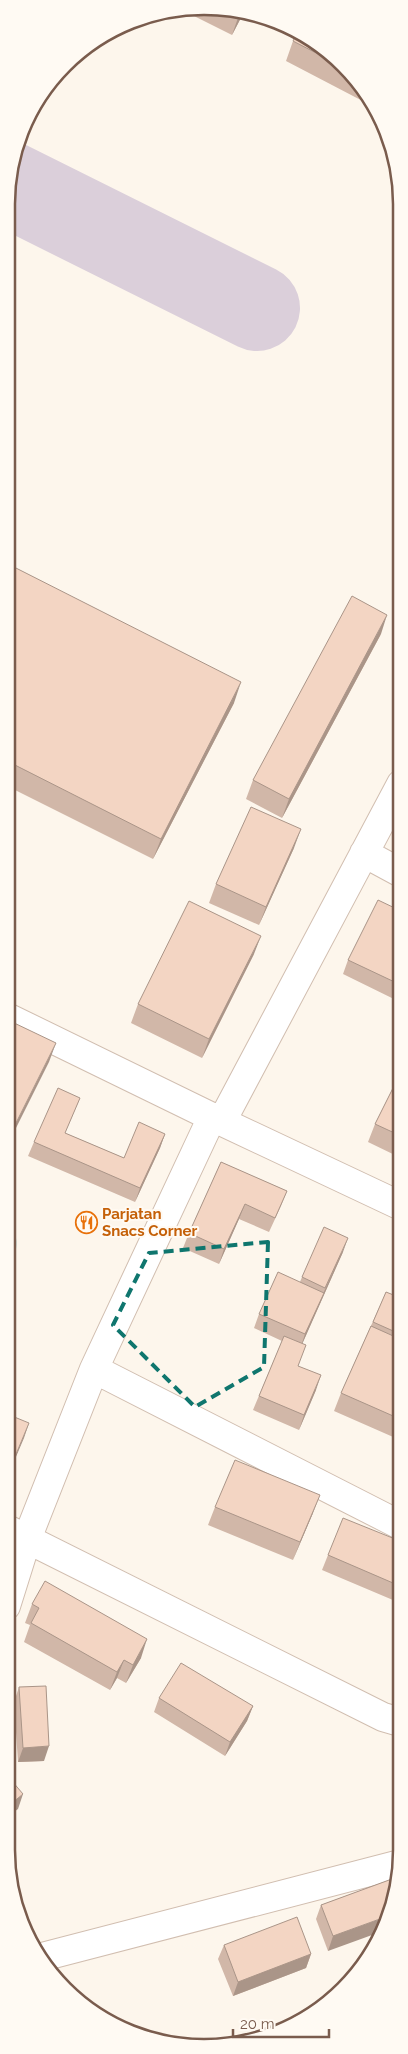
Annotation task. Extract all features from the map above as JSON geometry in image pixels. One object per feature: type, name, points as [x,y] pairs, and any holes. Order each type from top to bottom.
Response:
[{"type":"lane","points":[[15,1547],[17,1534],[94,1369],[217,1119],[393,799]]},
{"type":"lane","points":[[364,853],[393,869]]},
{"type":"lane","points":[[15,1021],[393,1202]]},
{"type":"lane","points":[[94,1369],[393,1521]]},
{"type":"lane","points":[[17,1534],[393,1720]]},
{"type":"lane","points":[[47,1956],[392,1866]]},
{"type":"highlighted area","points":[[268,1242],[264,1367],[195,1407],[113,1325],[149,1253]]},
{"type":"building","points":[[295,38],[321,55],[293,41]]},
{"type":"building","points":[[15,568],[241,682],[161,839],[15,765]]},
{"type":"building","points":[[352,596],[387,615],[289,799],[253,780]]},
{"type":"building","points":[[251,807],[301,829],[266,907],[216,884]]},
{"type":"building","points":[[378,900],[393,907],[393,981],[348,960]]},
{"type":"building","points":[[189,901],[261,936],[209,1039],[138,1004]]},
{"type":"building","points":[[15,1023],[56,1043],[15,1125]]},
{"type":"building","points":[[58,1088],[80,1098],[65,1133],[124,1158],[139,1122],[165,1134],[140,1188],[34,1142]]},
{"type":"building","points":[[393,1088],[393,1132],[375,1124]]},
{"type":"building","points":[[221,1162],[287,1191],[275,1218],[245,1204],[224,1249],[189,1233]]},
{"type":"building","points":[[324,1227],[348,1238],[325,1288],[302,1277]]},
{"type":"building","points":[[278,1272],[324,1293],[305,1334],[259,1314]]},
{"type":"building","points":[[386,1292],[393,1295],[393,1331],[373,1322]]},
{"type":"building","points":[[371,1326],[393,1336],[393,1416],[341,1393]]},
{"type":"building","points":[[284,1336],[306,1345],[298,1366],[321,1375],[304,1415],[259,1396]]},
{"type":"building","points":[[15,1417],[29,1423],[15,1457]]},
{"type":"building","points":[[235,1460],[320,1495],[300,1542],[215,1507]]},
{"type":"building","points":[[343,1518],[393,1538],[393,1583],[328,1555]]},
{"type":"building","points":[[45,1581],[147,1639],[133,1665],[124,1660],[117,1672],[31,1623],[39,1608],[32,1604]]},
{"type":"building","points":[[181,1663],[253,1706],[230,1742],[159,1698]]},
{"type":"building","points":[[46,1686],[49,1746],[23,1748],[19,1687]]},
{"type":"building","points":[[15,1785],[23,1794],[15,1801]]},
{"type":"building","points":[[390,1880],[387,1899],[380,1919],[333,1936],[321,1905]]},
{"type":"building","points":[[297,1917],[311,1954],[238,1982],[224,1945]]},
{"type":"taxiway","points":[[16,188],[257,308]]},
{"type":"place","name":"Parjatan Snacs Corner","points":[[86,1223]]}]
